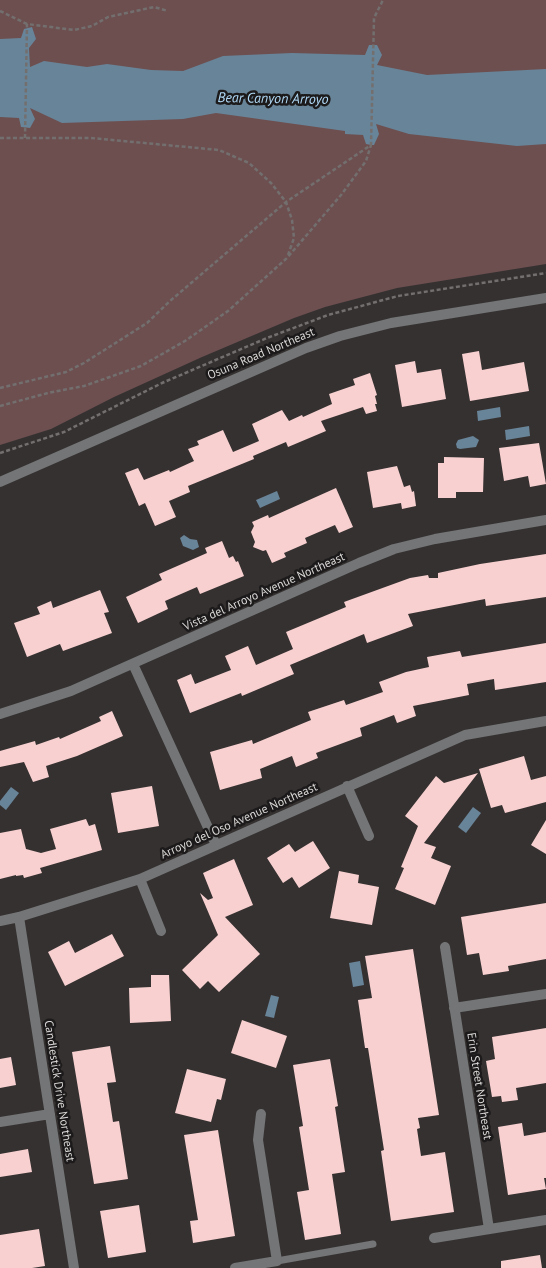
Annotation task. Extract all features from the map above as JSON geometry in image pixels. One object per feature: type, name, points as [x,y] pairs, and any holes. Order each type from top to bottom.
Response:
[{"type":"street","name":"Osuna Road Northeast","points":[[0,482],[306,348],[340,336],[391,323],[546,298]]},
{"type":"street","name":"Vista del Arroyo Avenue Northeast","points":[[0,714],[71,691],[394,549],[435,539],[546,520]]},
{"type":"street","points":[[133,664],[216,845]]},
{"type":"street","name":"Arroyo del Oso Avenue Northeast","points":[[0,921],[19,917],[140,879],[465,734],[546,721]]},
{"type":"street","points":[[347,786],[369,836]]},
{"type":"street","points":[[140,879],[161,931]]},
{"type":"street","name":"Candlestick Drive Northeast","points":[[19,917],[74,1268]]},
{"type":"street","name":"Erin Street Northeast","points":[[445,947],[489,1229]]},
{"type":"street","points":[[454,1008],[546,994]]},
{"type":"street","points":[[0,1122],[50,1114]]},
{"type":"street","points":[[235,1268],[277,1261],[258,1140],[261,1114]]},
{"type":"street","points":[[434,1238],[546,1220]]},
{"type":"lane","points":[[277,1261],[372,1244]]},
{"type":"path","points":[[0,406],[48,393],[84,386],[141,366],[185,340],[228,311],[286,258],[341,195],[366,161],[371,145],[374,18],[383,0]]},
{"type":"path","points":[[0,11],[28,24],[74,30],[92,26],[108,17],[154,7],[168,11]]},
{"type":"path","points":[[25,138],[28,24]]},
{"type":"path","points":[[0,138],[91,138],[219,150],[249,163],[271,183],[286,202],[292,220],[294,238],[286,258]]},
{"type":"path","points":[[0,388],[66,372],[84,363],[147,323],[170,300],[286,202],[371,145]]},
{"type":"path","points":[[0,453],[64,432],[188,372],[274,335],[328,315],[398,296],[546,273]]},
{"type":"shaded area","points":[[0,0],[546,0],[546,264],[397,288],[325,307],[202,357],[114,397],[51,429],[0,445]]},
{"type":"water","name":"Bear Canyon Arroyo","points":[[32,27],[36,39],[29,48],[30,67],[44,61],[87,67],[107,64],[151,70],[183,71],[223,56],[292,53],[365,55],[369,45],[377,45],[382,55],[377,65],[427,75],[546,69],[546,144],[517,146],[409,134],[376,124],[379,134],[374,145],[371,145],[366,144],[363,135],[345,134],[345,131],[216,113],[183,119],[62,123],[30,108],[35,119],[30,128],[21,127],[19,118],[0,117],[0,39],[21,38],[24,29]]},
{"type":"water","points":[[500,407],[501,417],[478,421],[477,411]]},
{"type":"water","points":[[529,426],[530,436],[506,440],[505,430]]},
{"type":"water","points":[[473,436],[479,440],[476,447],[457,448],[458,440]]},
{"type":"water","points":[[277,491],[280,499],[260,508],[256,500]]},
{"type":"water","points":[[184,535],[190,539],[197,540],[199,547],[193,550],[183,546],[180,538]]},
{"type":"water","points":[[11,787],[19,793],[6,810],[0,805],[0,801]]},
{"type":"water","points":[[473,807],[481,813],[466,833],[458,827]]},
{"type":"water","points":[[360,961],[364,985],[353,987],[349,963]]},
{"type":"water","points":[[271,995],[279,997],[274,1018],[265,1016]]},
{"type":"building","points":[[479,351],[482,370],[524,362],[529,391],[470,401],[462,354]]},
{"type":"building","points":[[415,361],[417,373],[441,369],[446,399],[402,407],[395,365]]},
{"type":"building","points":[[370,373],[377,395],[375,396],[377,404],[375,404],[377,411],[366,414],[363,407],[321,421],[326,431],[288,447],[286,442],[253,456],[254,459],[188,486],[190,492],[169,501],[176,517],[155,526],[145,503],[139,506],[125,473],[138,468],[144,480],[169,470],[170,472],[194,461],[188,449],[199,445],[197,441],[223,430],[233,452],[259,441],[252,424],[282,410],[289,421],[302,415],[303,417],[332,404],[329,394],[355,385],[353,379]]},
{"type":"building","points":[[539,443],[546,484],[530,487],[528,476],[504,481],[499,448]]},
{"type":"building","points":[[444,457],[484,458],[483,492],[456,492],[456,498],[438,498],[438,463],[444,463]]},
{"type":"building","points":[[397,466],[404,487],[410,485],[412,492],[414,491],[416,506],[402,509],[401,503],[373,508],[367,472]]},
{"type":"building","points":[[336,488],[353,527],[339,533],[335,525],[305,538],[307,543],[284,553],[286,557],[272,563],[266,550],[263,551],[253,547],[255,542],[251,532],[254,526],[252,522],[268,515],[269,518]]},
{"type":"building","points":[[222,541],[229,558],[233,556],[236,562],[238,561],[244,576],[200,594],[197,587],[165,601],[168,609],[138,623],[126,597],[162,580],[159,574],[207,553],[205,548]]},
{"type":"building","points":[[546,554],[546,597],[486,606],[485,599],[408,614],[413,626],[367,643],[364,634],[290,665],[294,674],[242,696],[241,693],[190,713],[177,680],[191,674],[195,684],[231,670],[225,656],[248,646],[256,665],[293,649],[286,632],[346,607],[344,602],[410,578],[428,575],[429,578],[438,578],[438,573],[480,564]]},
{"type":"building","points":[[100,590],[109,612],[104,613],[112,633],[63,651],[60,644],[27,657],[14,623],[40,614],[37,607],[51,601],[53,608]]},
{"type":"building","points":[[546,643],[546,682],[495,690],[494,679],[467,684],[469,695],[413,706],[416,716],[397,723],[394,715],[360,728],[362,736],[316,753],[318,758],[296,767],[292,756],[260,769],[262,778],[220,790],[210,752],[252,740],[253,744],[311,720],[308,712],[344,700],[346,705],[383,692],[379,682],[406,672],[429,667],[427,657],[460,651],[462,657]]},
{"type":"building","points":[[112,711],[123,736],[77,756],[46,766],[49,777],[33,782],[24,762],[0,767],[0,751],[35,741],[36,745],[59,737],[60,739],[101,721],[99,717]]},
{"type":"building","points":[[524,756],[531,780],[546,776],[546,802],[505,813],[502,805],[491,808],[479,769]]},
{"type":"building","points":[[478,773],[424,843],[436,847],[431,858],[451,866],[435,905],[395,889],[404,868],[401,867],[418,826],[405,816],[436,776],[444,783]]},
{"type":"building","points":[[152,786],[159,826],[118,833],[111,793]]},
{"type":"building","points":[[86,819],[89,826],[95,824],[102,850],[40,868],[42,873],[24,878],[23,875],[16,875],[0,879],[0,833],[21,829],[26,849],[41,853],[56,849],[50,829]]},
{"type":"building","points":[[546,820],[546,854],[531,845]]},
{"type":"building","points":[[313,841],[330,868],[299,888],[292,877],[283,883],[267,858],[289,844],[295,852]]},
{"type":"building","points":[[234,859],[253,905],[225,917],[260,954],[219,992],[208,981],[200,989],[182,970],[218,935],[200,893],[208,900],[213,898],[203,873]]},
{"type":"building","points":[[339,871],[359,875],[358,883],[379,887],[372,925],[330,918]]},
{"type":"building","points":[[546,903],[546,959],[508,966],[509,971],[483,975],[479,953],[467,955],[461,917]]},
{"type":"building","points":[[112,934],[124,956],[65,986],[48,952],[69,941],[75,953]]},
{"type":"building","points":[[413,949],[439,1115],[418,1118],[420,1128],[417,1129],[421,1156],[445,1152],[454,1212],[391,1221],[381,1151],[384,1150],[368,1048],[365,1048],[358,1000],[372,998],[365,956]]},
{"type":"building","points":[[151,975],[169,975],[171,1021],[130,1023],[129,988],[151,987]]},
{"type":"building","points":[[242,1020],[287,1036],[276,1068],[231,1053]]},
{"type":"building","points":[[546,1028],[546,1083],[516,1088],[518,1100],[502,1102],[501,1096],[492,1097],[486,1061],[495,1059],[492,1037]]},
{"type":"building","points":[[110,1046],[116,1082],[107,1083],[113,1122],[119,1121],[128,1179],[94,1184],[72,1052]]},
{"type":"building","points":[[11,1057],[16,1085],[0,1088],[0,1059]]},
{"type":"building","points":[[330,1059],[338,1106],[335,1107],[345,1172],[332,1174],[341,1234],[305,1240],[297,1192],[309,1190],[299,1127],[303,1126],[293,1065]]},
{"type":"building","points":[[187,1069],[226,1079],[221,1100],[217,1099],[211,1122],[175,1113]]},
{"type":"building","points":[[522,1123],[524,1136],[546,1132],[546,1178],[544,1178],[546,1189],[508,1195],[498,1127]]},
{"type":"building","points":[[218,1130],[235,1236],[193,1243],[190,1221],[198,1220],[184,1135]]},
{"type":"building","points":[[28,1149],[32,1172],[0,1177],[0,1154]]},
{"type":"building","points":[[139,1205],[146,1252],[108,1258],[100,1211]]},
{"type":"building","points":[[39,1229],[45,1266],[0,1268],[0,1235]]},
{"type":"building","points":[[540,1255],[542,1268],[501,1268],[501,1261]]}]
